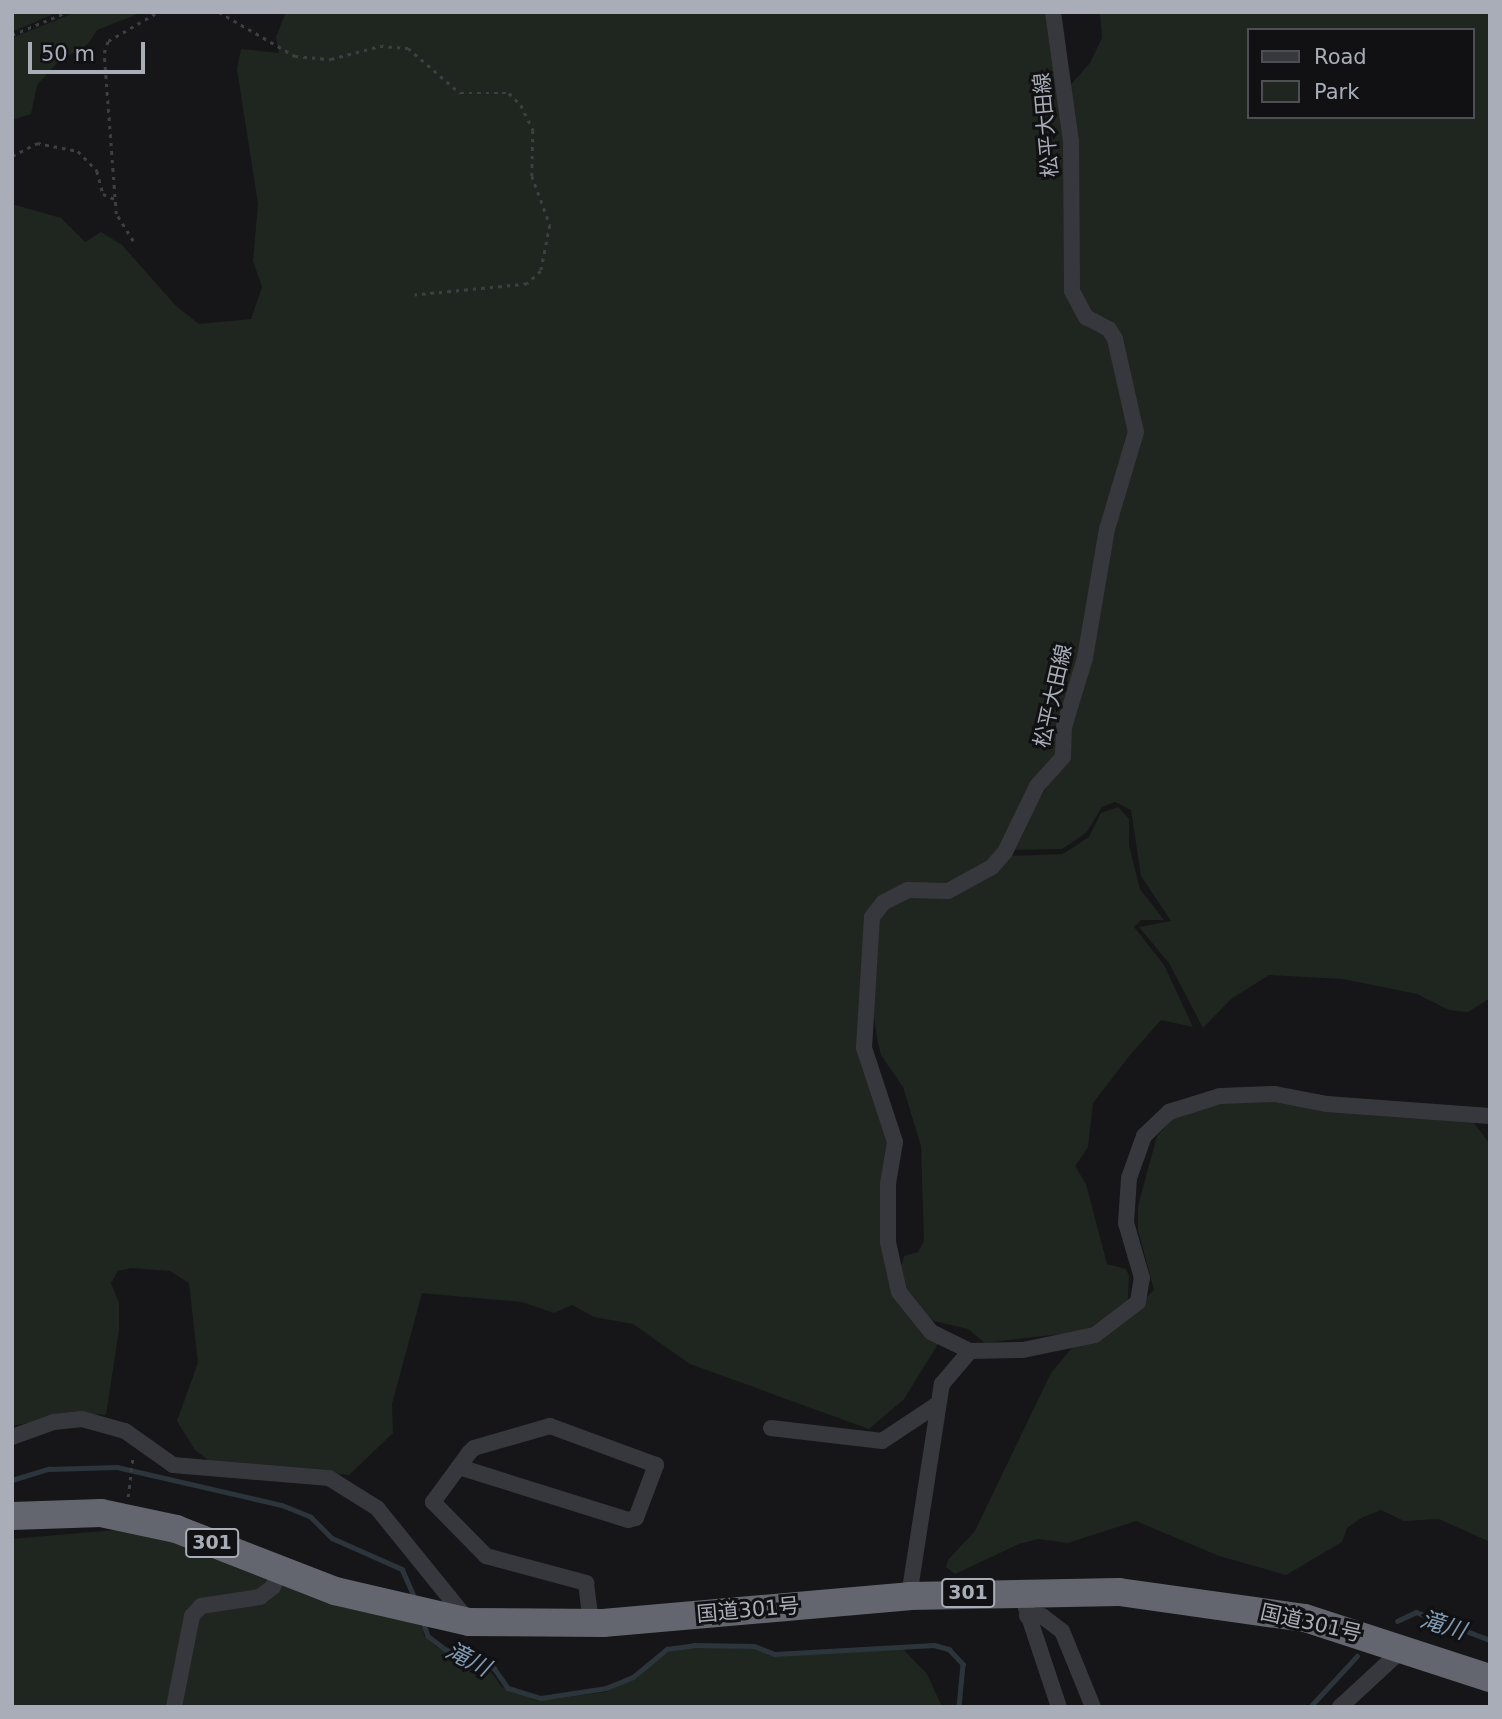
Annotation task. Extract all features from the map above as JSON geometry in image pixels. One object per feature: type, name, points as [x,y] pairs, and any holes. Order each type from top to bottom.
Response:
[{"type":"highway","name":"国道301号","points":[[12,1516],[101,1513],[176,1529],[280,1570],[405,1611],[469,1622],[591,1623],[909,1596],[1023,1603],[1119,1591],[1219,1603],[1305,1618],[1405,1647],[1490,1678]]},
{"type":"street","name":"松平大田線","points":[[970,1351],[931,1332],[899,1292],[888,1242],[888,1184],[895,1142],[867,1065],[863,1024],[875,909],[908,890],[948,891],[992,867],[1005,852],[1037,786],[1063,757],[1064,727],[1085,658],[1107,529],[1136,432],[1115,339],[1109,329],[1086,317],[1072,291],[1071,142],[1053,12]]},
{"type":"street","points":[[909,1596],[942,1384],[970,1351],[1024,1350],[1094,1335],[1129,1314],[1142,1278],[1126,1223],[1129,1178],[1144,1136],[1169,1112],[1220,1096],[1275,1094],[1327,1104],[1490,1116]]},
{"type":"street","points":[[771,1428],[882,1441],[938,1404]]},
{"type":"street","points":[[12,1437],[54,1422],[82,1419],[125,1431],[173,1465],[329,1478],[377,1508],[469,1622]]},
{"type":"street","points":[[459,1467],[628,1520],[636,1518],[656,1465],[550,1426],[474,1448],[459,1467],[433,1507],[486,1556],[586,1583],[591,1623]]},
{"type":"street","points":[[174,1707],[192,1616],[201,1606],[260,1597],[272,1587],[280,1570]]},
{"type":"street","points":[[1023,1603],[1059,1707]]},
{"type":"street","points":[[1023,1603],[1062,1631],[1093,1707]]},
{"type":"street","points":[[1340,1707],[1405,1647]]},
{"type":"path","points":[[12,35],[67,12]]},
{"type":"path","points":[[133,241],[121,228],[115,199],[104,53],[108,41],[158,12]]},
{"type":"path","points":[[219,12],[295,56],[331,59],[380,46],[408,48],[460,93],[509,93],[521,105],[533,130],[532,176],[550,225],[541,271],[527,284],[415,295]]},
{"type":"path","points":[[12,156],[37,143],[78,151],[97,170],[103,194],[115,199]]},
{"type":"path","points":[[130,1482],[133,1459]]},
{"type":"green space","points":[[12,12],[58,12],[12,32]]},
{"type":"green space","points":[[76,12],[143,12],[97,30],[88,44],[58,62],[37,85],[31,114],[12,120],[12,38]]},
{"type":"green space","points":[[286,12],[1050,12],[1065,88],[1071,292],[1104,329],[1134,431],[1062,743],[1003,852],[951,887],[880,901],[858,1035],[889,1132],[887,1260],[938,1344],[904,1399],[869,1429],[690,1364],[633,1324],[594,1317],[572,1305],[554,1313],[522,1302],[422,1293],[392,1404],[393,1433],[349,1475],[212,1463],[195,1450],[177,1421],[198,1363],[189,1283],[170,1271],[131,1268],[118,1271],[111,1283],[119,1303],[119,1330],[106,1415],[79,1413],[12,1426],[12,204],[61,218],[85,242],[101,232],[122,245],[176,306],[199,324],[251,319],[262,287],[253,261],[258,204],[237,69],[241,49],[279,53],[276,37]]},
{"type":"green space","points":[[1100,12],[1490,12],[1490,998],[1468,1012],[1449,1010],[1417,994],[1343,979],[1269,975],[1231,999],[1203,1028],[1169,963],[1139,927],[1171,921],[1141,876],[1131,810],[1115,802],[1102,807],[1086,833],[1062,849],[1009,850],[1060,764],[1095,593],[1133,453],[1120,352],[1077,299],[1068,88],[1090,63],[1102,38]]},
{"type":"green space","points":[[1118,807],[1129,819],[1129,846],[1140,889],[1164,920],[1141,920],[1134,927],[1164,965],[1193,1027],[1161,1020],[1130,1055],[1093,1103],[1088,1147],[1075,1166],[1086,1184],[1107,1264],[1126,1269],[1129,1276],[1128,1298],[1121,1311],[1087,1331],[985,1343],[968,1329],[934,1321],[912,1305],[900,1270],[904,1256],[918,1252],[924,1241],[921,1146],[903,1087],[881,1055],[877,1038],[871,995],[879,912],[908,895],[948,893],[1007,856],[1063,854],[1089,837],[1101,813]]},
{"type":"green space","points":[[1250,1098],[1471,1119],[1490,1144],[1490,1542],[1439,1519],[1404,1521],[1381,1510],[1361,1518],[1347,1528],[1342,1542],[1286,1575],[1219,1556],[1136,1521],[1068,1543],[1038,1539],[1019,1544],[955,1574],[946,1567],[948,1560],[975,1531],[1051,1373],[1076,1343],[1114,1330],[1154,1290],[1138,1230],[1138,1206],[1157,1136],[1178,1113]]},
{"type":"green space","points":[[115,1530],[151,1534],[270,1581],[263,1589],[187,1616],[169,1707],[12,1707],[12,1539]]},
{"type":"green space","points":[[278,1584],[423,1626],[424,1636],[438,1648],[488,1668],[502,1687],[538,1701],[606,1692],[669,1652],[689,1648],[746,1647],[781,1656],[902,1648],[927,1674],[942,1707],[178,1707],[188,1637],[204,1610]]},
{"type":"waterway","name":"滝川","points":[[12,1480],[49,1469],[117,1467],[282,1505],[311,1517],[332,1538],[402,1569],[416,1600]]},
{"type":"waterway","name":"滝川","points":[[1397,1621],[1416,1612],[1490,1640]]},
{"type":"waterway","name":"滝川","points":[[423,1621],[428,1636],[445,1649],[494,1668],[508,1688],[541,1698],[606,1688],[633,1677],[667,1649],[694,1645],[754,1646],[775,1654],[934,1645],[949,1649],[963,1664],[959,1707]]},
{"type":"waterway","name":"滝川","points":[[1310,1707],[1357,1656]]}]
